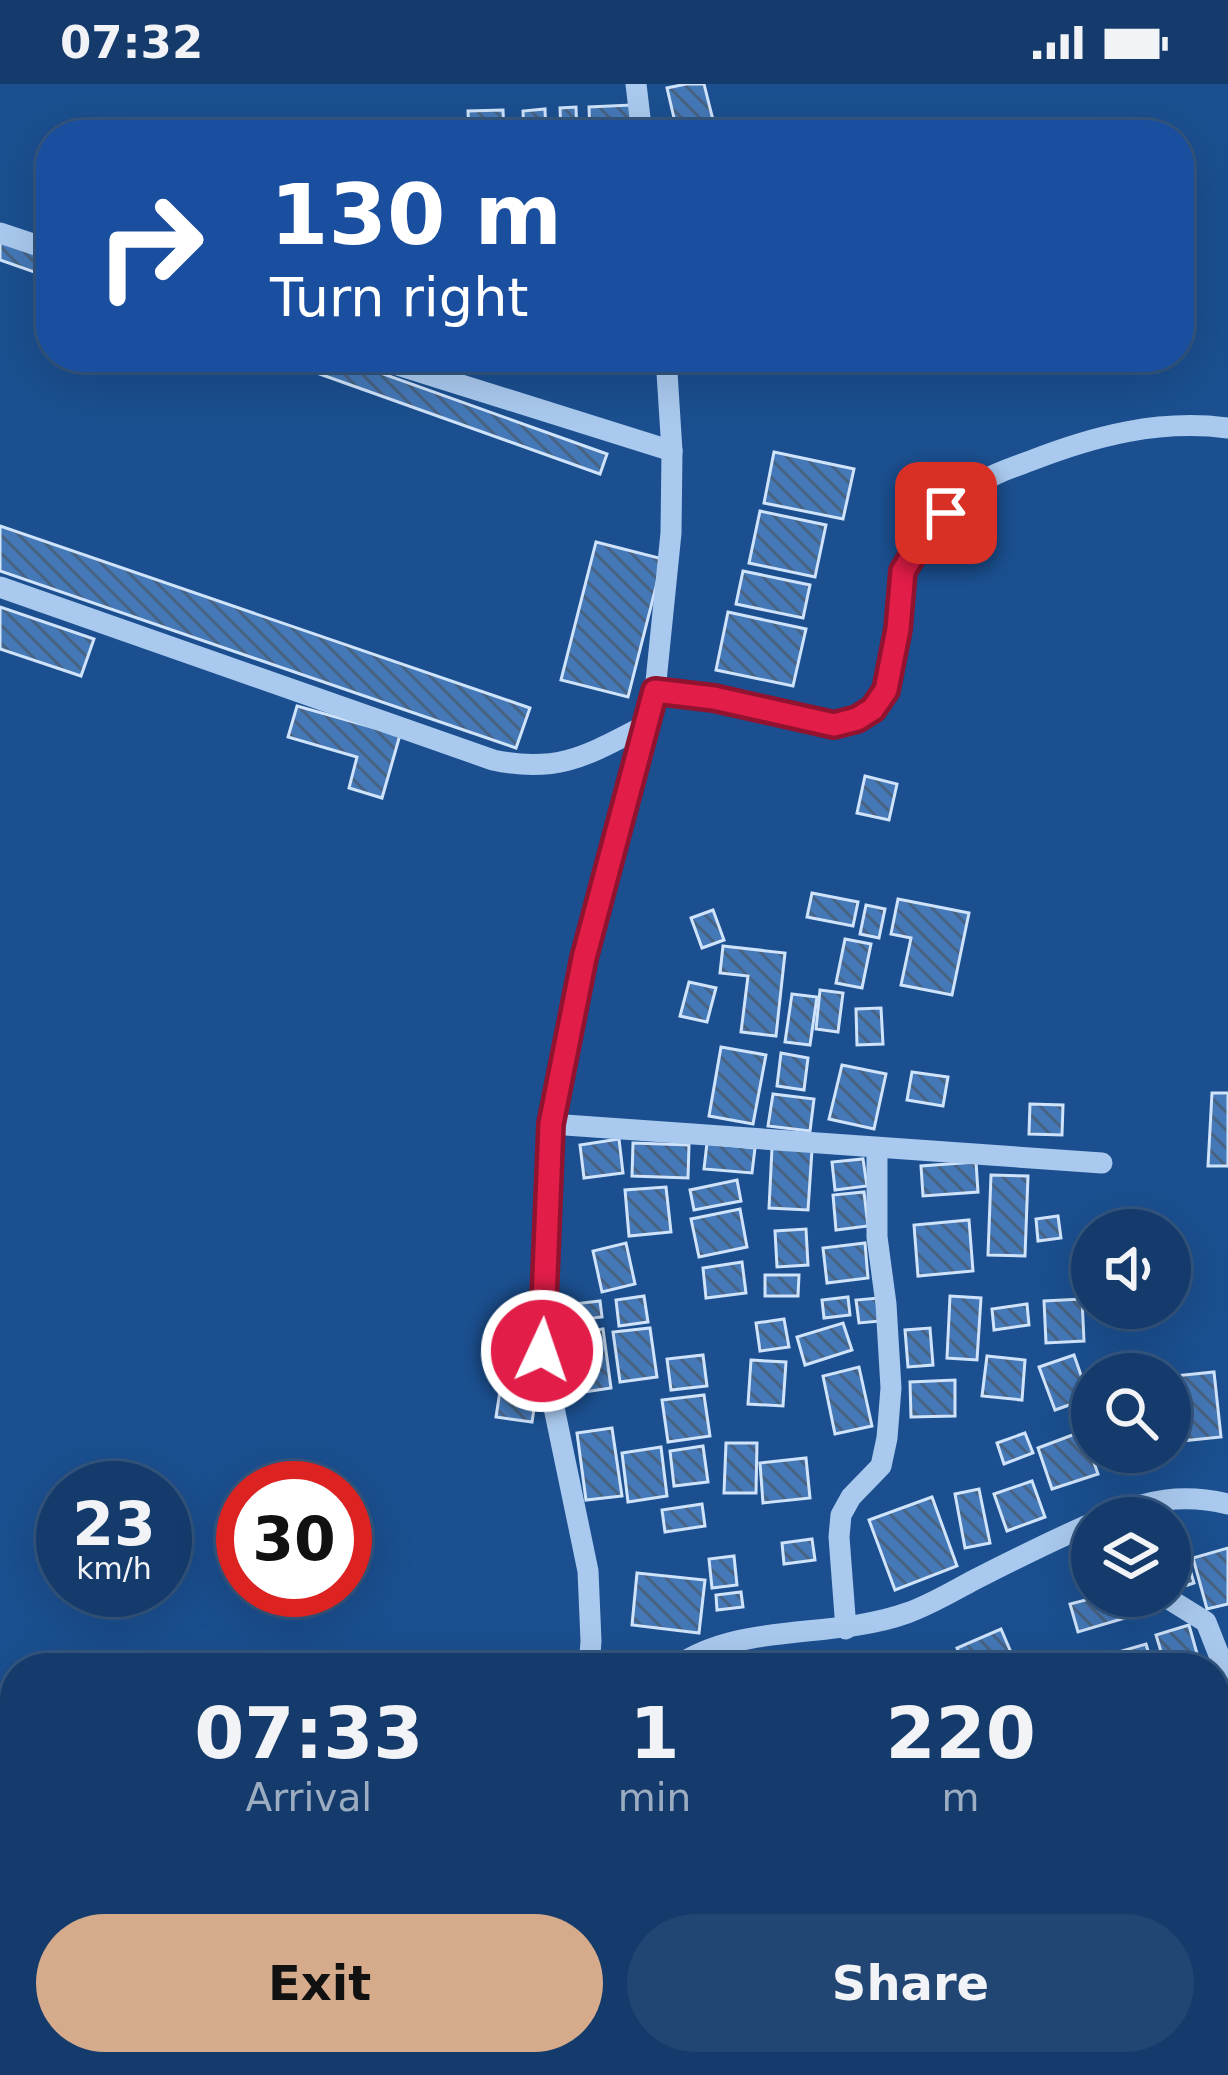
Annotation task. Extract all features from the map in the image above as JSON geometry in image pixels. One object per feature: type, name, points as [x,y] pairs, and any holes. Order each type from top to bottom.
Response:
[{"type":"street","points":[[636,84],[640,120]]},
{"type":"street","points":[[0,233],[36,245]]},
{"type":"street","points":[[419,372],[672,451]]},
{"type":"street","points":[[590,1653],[588,1571],[542,1351],[551,1124],[584,958],[655,691],[671,533],[667,372]]},
{"type":"street","points":[[655,691],[714,698],[834,725],[850,723],[873,709],[886,690],[903,571],[925,536],[972,489],[1010,469],[1105,434],[1168,425],[1228,428]]},
{"type":"street","points":[[0,587],[515,765],[581,758],[644,727]]},
{"type":"street","points":[[551,1124],[1102,1163]]},
{"type":"street","points":[[846,1629],[841,1515],[850,1497],[881,1466],[891,1388],[877,1237],[877,1149]]},
{"type":"street","points":[[1191,1498],[1228,1504]]},
{"type":"street","points":[[699,1653],[739,1640],[846,1629],[909,1613],[1071,1532]]},
{"type":"street","points":[[1191,1613],[1206,1622],[1218,1653]]},
{"type":"building","points":[[704,84],[713,120],[674,120],[667,88]]},
{"type":"building","points":[[631,105],[632,120],[589,120],[589,107]]},
{"type":"building","points":[[576,107],[576,120],[560,120],[560,108]]},
{"type":"building","points":[[545,109],[545,120],[523,120],[523,111]]},
{"type":"building","points":[[503,110],[503,120],[468,120],[468,111]]},
{"type":"building","points":[[0,237],[36,250],[36,273],[0,260]]},
{"type":"building","points":[[314,372],[378,372],[607,454],[600,474]]},
{"type":"building","points":[[774,452],[854,469],[843,519],[764,503]]},
{"type":"building","points":[[760,511],[826,525],[815,577],[749,563]]},
{"type":"building","points":[[0,526],[530,708],[516,748],[0,571]]},
{"type":"building","points":[[596,542],[663,559],[628,697],[561,680]]},
{"type":"building","points":[[743,571],[810,585],[803,618],[736,604]]},
{"type":"building","points":[[0,607],[94,639],[81,676],[0,649]]},
{"type":"building","points":[[728,612],[806,629],[793,686],[716,670]]},
{"type":"building","points":[[297,706],[400,735],[382,798],[349,788],[357,757],[288,737]]},
{"type":"building","points":[[865,776],[897,784],[889,820],[857,813]]},
{"type":"building","points":[[812,893],[858,902],[853,926],[807,917]]},
{"type":"building","points":[[898,899],[969,913],[952,995],[901,985],[911,938],[891,934]]},
{"type":"building","points":[[866,905],[885,909],[879,938],[860,934]]},
{"type":"building","points":[[713,910],[724,940],[702,948],[691,918]]},
{"type":"building","points":[[845,939],[871,944],[862,988],[836,983]]},
{"type":"building","points":[[723,946],[785,953],[776,1036],[741,1032],[748,976],[720,973]]},
{"type":"building","points":[[689,982],[716,988],[707,1022],[680,1016]]},
{"type":"building","points":[[820,990],[843,993],[838,1032],[816,1029]]},
{"type":"building","points":[[792,994],[817,997],[810,1045],[785,1042]]},
{"type":"building","points":[[881,1008],[883,1044],[857,1045],[856,1009]]},
{"type":"building","points":[[721,1047],[766,1055],[753,1124],[709,1116]]},
{"type":"building","points":[[781,1053],[808,1058],[804,1090],[777,1086]]},
{"type":"building","points":[[842,1065],[886,1074],[874,1129],[829,1119]]},
{"type":"building","points":[[912,1072],[948,1077],[943,1106],[907,1100]]},
{"type":"building","points":[[1212,1093],[1228,1093],[1228,1166],[1208,1166]]},
{"type":"building","points":[[773,1094],[814,1099],[810,1131],[768,1126]]},
{"type":"building","points":[[1030,1104],[1063,1105],[1062,1135],[1029,1134]]},
{"type":"building","points":[[619,1139],[623,1173],[584,1178],[580,1145]]},
{"type":"building","points":[[633,1143],[689,1145],[688,1178],[632,1176]]},
{"type":"building","points":[[707,1143],[755,1148],[752,1173],[704,1169]]},
{"type":"building","points":[[772,1148],[812,1150],[808,1210],[769,1208]]},
{"type":"building","points":[[863,1159],[867,1186],[835,1190],[832,1162]]},
{"type":"building","points":[[976,1162],[978,1192],[923,1196],[921,1166]]},
{"type":"building","points":[[991,1175],[1028,1176],[1025,1256],[988,1255]]},
{"type":"building","points":[[737,1180],[741,1201],[694,1210],[690,1190]]},
{"type":"building","points":[[666,1187],[671,1232],[629,1236],[625,1190]]},
{"type":"building","points":[[864,1192],[868,1226],[836,1230],[833,1195]]},
{"type":"building","points":[[740,1209],[747,1247],[699,1257],[691,1219]]},
{"type":"building","points":[[1058,1216],[1061,1238],[1038,1241],[1036,1219]]},
{"type":"building","points":[[969,1220],[973,1271],[918,1276],[914,1225]]},
{"type":"building","points":[[806,1229],[808,1265],[777,1267],[775,1231]]},
{"type":"building","points":[[626,1243],[635,1284],[602,1292],[593,1251]]},
{"type":"building","points":[[865,1243],[868,1278],[827,1283],[823,1248]]},
{"type":"building","points":[[742,1262],[746,1293],[706,1298],[703,1268]]},
{"type":"building","points":[[765,1275],[799,1275],[798,1296],[765,1296]]},
{"type":"building","points":[[644,1296],[648,1322],[619,1326],[616,1300]]},
{"type":"building","points":[[950,1296],[981,1298],[977,1360],[947,1358]]},
{"type":"building","points":[[848,1297],[850,1315],[824,1318],[822,1300]]},
{"type":"building","points":[[878,1298],[881,1321],[859,1323],[856,1300]]},
{"type":"building","points":[[1071,1300],[1071,1329],[1083,1329],[1084,1341],[1046,1343],[1044,1301]]},
{"type":"building","points":[[600,1301],[602,1317],[576,1320],[574,1304]]},
{"type":"building","points":[[1027,1304],[1029,1325],[994,1330],[992,1309]]},
{"type":"building","points":[[784,1319],[789,1347],[760,1351],[756,1323]]},
{"type":"building","points":[[843,1323],[852,1350],[805,1365],[797,1337]]},
{"type":"building","points":[[650,1328],[657,1377],[620,1382],[613,1332]]},
{"type":"building","points":[[930,1328],[933,1365],[908,1367],[905,1330]]},
{"type":"building","points":[[603,1329],[611,1388],[584,1392],[576,1333]]},
{"type":"building","points":[[703,1355],[707,1386],[671,1390],[667,1359]]},
{"type":"building","points":[[987,1356],[1025,1360],[1022,1400],[982,1396]]},
{"type":"building","points":[[1071,1356],[1071,1404],[1055,1410],[1039,1367]]},
{"type":"building","points":[[751,1360],[786,1362],[783,1406],[748,1404]]},
{"type":"building","points":[[859,1367],[872,1426],[835,1434],[823,1376]]},
{"type":"building","points":[[1214,1372],[1221,1437],[1191,1440],[1191,1374]]},
{"type":"building","points":[[955,1380],[955,1416],[911,1417],[910,1382]]},
{"type":"building","points":[[500,1391],[536,1396],[532,1422],[496,1417]]},
{"type":"building","points":[[704,1395],[710,1436],[668,1442],[662,1400]]},
{"type":"building","points":[[612,1428],[622,1496],[586,1500],[577,1433]]},
{"type":"building","points":[[1025,1433],[1033,1453],[1004,1464],[997,1443]]},
{"type":"building","points":[[1071,1436],[1071,1473],[1098,1474],[1052,1489],[1038,1448]]},
{"type":"building","points":[[726,1443],[757,1443],[756,1493],[724,1493]]},
{"type":"building","points":[[703,1446],[708,1482],[674,1486],[670,1451]]},
{"type":"building","points":[[661,1447],[667,1496],[628,1502],[622,1453]]},
{"type":"building","points":[[806,1458],[810,1498],[763,1503],[760,1463]]},
{"type":"building","points":[[1032,1481],[1045,1517],[1007,1531],[994,1494]]},
{"type":"building","points":[[979,1489],[990,1543],[965,1548],[955,1494]]},
{"type":"building","points":[[932,1497],[957,1566],[895,1590],[869,1520]]},
{"type":"building","points":[[702,1504],[705,1526],[665,1532],[662,1510]]},
{"type":"building","points":[[812,1539],[815,1560],[784,1564],[782,1543]]},
{"type":"building","points":[[1228,1548],[1228,1604],[1207,1609],[1193,1558]]},
{"type":"building","points":[[734,1556],[737,1585],[712,1588],[709,1559]]},
{"type":"building","points":[[637,1573],[705,1580],[699,1633],[632,1625]]},
{"type":"building","points":[[741,1592],[743,1607],[717,1610],[716,1595]]},
{"type":"building","points":[[1074,1617],[1125,1617],[1125,1618],[1078,1632]]},
{"type":"building","points":[[1189,1625],[1197,1653],[1161,1653],[1156,1635]]},
{"type":"building","points":[[1001,1629],[1011,1653],[959,1653],[957,1648]]},
{"type":"building","points":[[1146,1644],[1149,1653],[1115,1653]]},
{"type":"route","points":[[542,1351],[551,1124],[584,958],[655,691],[714,698],[840,726],[857,719],[873,709],[886,690],[903,571],[946,513]]}]
